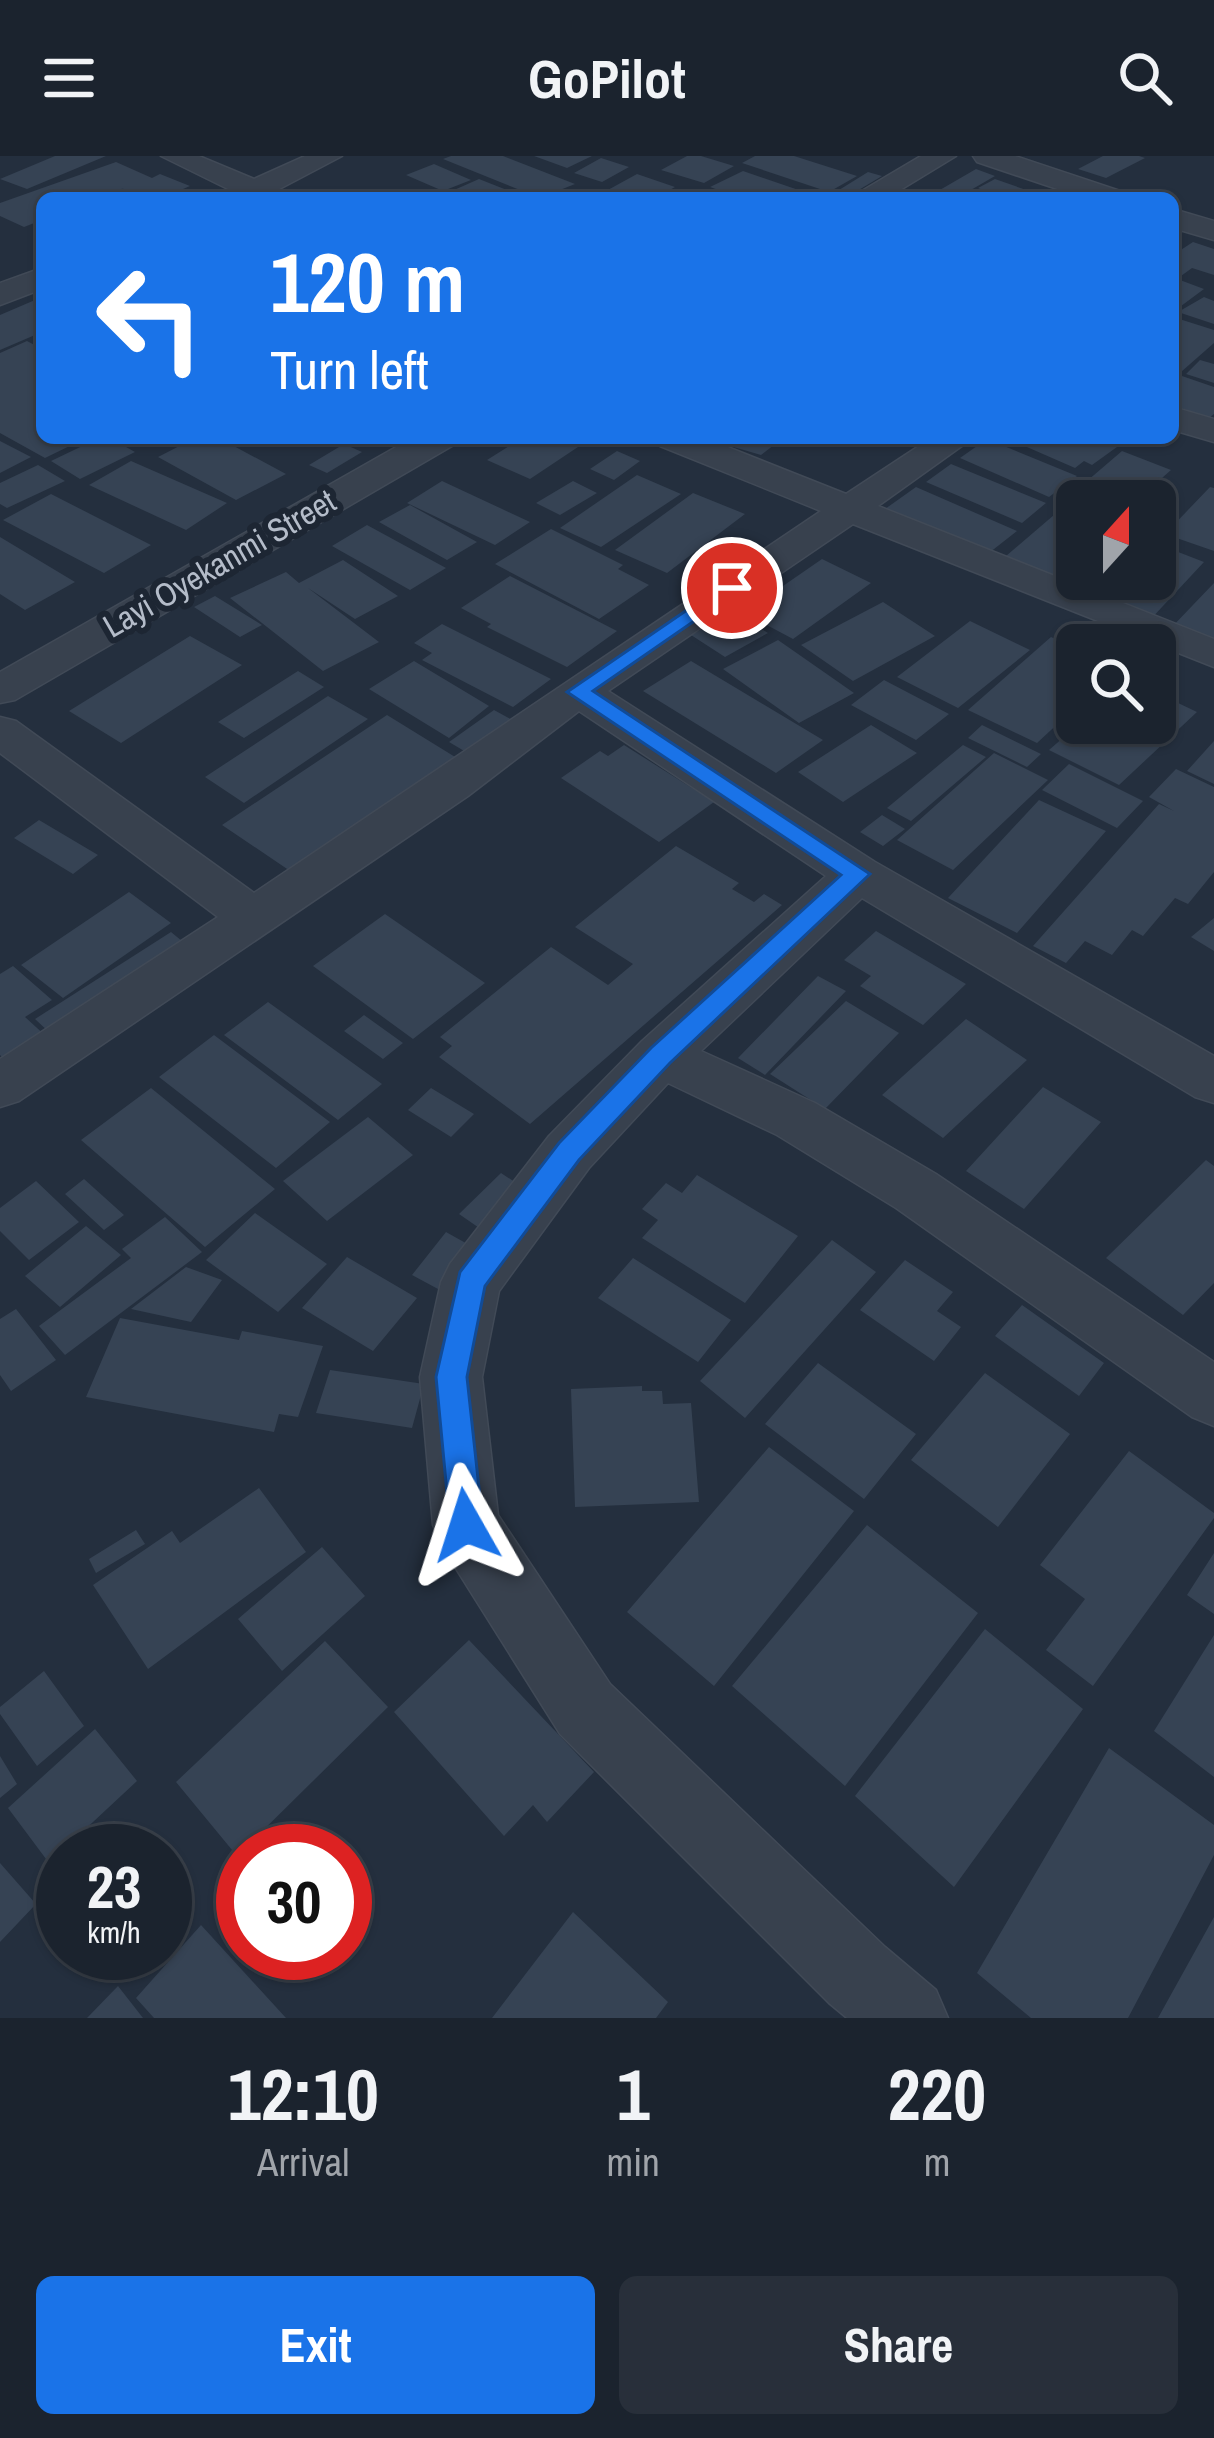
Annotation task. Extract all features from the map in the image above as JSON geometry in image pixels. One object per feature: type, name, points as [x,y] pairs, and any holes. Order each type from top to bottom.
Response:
[{"type":"street","points":[[175,156],[242,192]]},
{"type":"street","points":[[250,192],[328,156]]},
{"type":"street","points":[[876,192],[942,156]]},
{"type":"street","points":[[987,156],[1095,192]]},
{"type":"street","points":[[1179,220],[1214,231]]},
{"type":"street","points":[[0,295],[36,280]]},
{"type":"street","points":[[1179,420],[1214,431]]},
{"type":"street","name":"Layi Oyekanmi Street","points":[[0,690],[428,444]]},
{"type":"street","points":[[687,444],[1214,654]]},
{"type":"street","points":[[0,1086],[452,785],[578,692],[947,444]]},
{"type":"street","points":[[578,692],[858,874],[1214,1082]]},
{"type":"street","points":[[0,731],[251,916]]},
{"type":"street","points":[[858,874],[661,1056],[569,1151],[470,1282],[451,1377],[466,1525],[585,1709],[857,1975],[908,2018]]},
{"type":"street","points":[[661,1056],[796,1119],[916,1191],[1214,1396]]},
{"type":"building","points":[[55,156],[106,156],[27,189],[0,179]]},
{"type":"building","points":[[503,156],[575,184],[555,192],[525,192],[443,159]]},
{"type":"building","points":[[534,156],[592,156],[567,168]]},
{"type":"building","points":[[687,156],[734,166],[704,183],[661,170]]},
{"type":"building","points":[[755,156],[794,156],[857,176],[829,192],[742,163]]},
{"type":"building","points":[[1103,156],[1145,158],[1106,178],[1078,169]]},
{"type":"building","points":[[601,158],[629,167],[602,182],[574,173]]},
{"type":"building","points":[[116,162],[152,178],[160,174],[190,186],[176,192],[116,192],[124,188],[36,192],[36,222],[24,227],[0,216],[0,203]]},
{"type":"building","points":[[434,164],[471,180],[443,191],[406,175]]},
{"type":"building","points":[[976,169],[995,176],[967,192],[936,192]]},
{"type":"building","points":[[743,171],[804,192],[724,192],[710,187]]},
{"type":"building","points":[[868,172],[882,176],[855,192],[839,190]]},
{"type":"building","points":[[637,174],[675,187],[666,192],[606,191]]},
{"type":"building","points":[[479,179],[512,192],[450,192]]},
{"type":"building","points":[[995,179],[1029,191],[983,192],[978,188]]},
{"type":"building","points":[[1193,242],[1214,249],[1214,275],[1192,268],[1179,275],[1179,251]]},
{"type":"building","points":[[1179,281],[1204,289],[1179,308]]},
{"type":"building","points":[[1204,297],[1214,301],[1214,324],[1179,312]]},
{"type":"building","points":[[36,300],[36,335],[0,350],[0,315]]},
{"type":"building","points":[[1179,319],[1214,330],[1214,343],[1179,374]]},
{"type":"building","points":[[27,341],[36,346],[36,444],[74,444],[45,458],[0,433],[0,353]]},
{"type":"building","points":[[1200,360],[1214,364],[1214,383],[1186,374]]},
{"type":"building","points":[[1179,378],[1214,387],[1214,414],[1209,418],[1179,407]]},
{"type":"building","points":[[0,441],[31,457],[0,473]]},
{"type":"building","points":[[86,444],[121,444],[135,452],[80,479],[51,461]]},
{"type":"building","points":[[183,444],[230,444],[286,474],[236,500],[158,457]]},
{"type":"building","points":[[344,444],[362,452],[327,473],[309,465]]},
{"type":"building","points":[[512,444],[582,444],[530,479],[487,460]]},
{"type":"building","points":[[723,444],[775,444],[761,455]]},
{"type":"building","points":[[980,444],[999,444],[1077,476],[1056,480],[1056,492],[1049,497],[960,458]]},
{"type":"building","points":[[1020,444],[1117,447],[1092,465],[1084,461],[1075,468]]},
{"type":"building","points":[[617,451],[640,461],[614,480],[590,469]]},
{"type":"building","points":[[1122,451],[1171,470],[1160,480],[1088,480]]},
{"type":"building","points":[[131,461],[227,503],[186,530],[89,485]]},
{"type":"building","points":[[951,464],[1046,503],[1022,523],[926,482]]},
{"type":"building","points":[[38,465],[65,481],[7,508],[0,504],[0,483]]},
{"type":"building","points":[[637,475],[681,494],[601,547],[560,528]]},
{"type":"building","points":[[442,481],[530,522],[495,545],[407,503]]},
{"type":"building","points":[[573,481],[597,493],[560,515],[536,503]]},
{"type":"building","points":[[916,487],[1017,531],[980,560],[878,514]]},
{"type":"building","points":[[1214,488],[1214,551],[1176,538],[1176,523]]},
{"type":"building","points":[[693,493],[745,514],[667,573],[615,550]]},
{"type":"building","points":[[51,494],[151,545],[104,573],[3,520]]},
{"type":"building","points":[[410,505],[477,542],[447,560],[379,522]]},
{"type":"building","points":[[1056,513],[1056,577],[1006,556]]},
{"type":"building","points":[[367,525],[446,568],[410,590],[332,546]]},
{"type":"building","points":[[551,529],[623,565],[618,569],[649,585],[599,619],[495,564]]},
{"type":"building","points":[[0,537],[75,582],[25,610],[0,594]]},
{"type":"building","points":[[1176,551],[1204,562],[1176,592]]},
{"type":"building","points":[[822,559],[871,583],[793,639],[744,613]]},
{"type":"building","points":[[343,560],[398,596],[355,619],[308,588],[379,642],[323,671],[230,598],[286,572],[299,583]]},
{"type":"building","points":[[510,576],[617,631],[567,667],[487,627],[491,624],[461,608]]},
{"type":"building","points":[[1214,583],[1214,646],[1176,631],[1175,624]]},
{"type":"building","points":[[215,596],[262,625],[240,637],[194,607]]},
{"type":"building","points":[[1096,600],[1169,600],[1149,621]]},
{"type":"building","points":[[883,602],[935,636],[853,681],[801,645]]},
{"type":"building","points":[[734,612],[768,633],[725,657],[691,635]]},
{"type":"building","points":[[970,621],[1030,650],[958,708],[897,677]]},
{"type":"building","points":[[442,624],[551,679],[513,707],[422,660],[432,653],[414,643]]},
{"type":"building","points":[[190,636],[242,665],[121,743],[69,711]]},
{"type":"building","points":[[1051,637],[1056,639],[1056,725],[1037,743],[968,710]]},
{"type":"building","points":[[778,640],[854,693],[799,723],[723,669]]},
{"type":"building","points":[[414,661],[489,706],[449,738],[369,689]]},
{"type":"building","points":[[691,661],[823,740],[776,773],[643,691]]},
{"type":"building","points":[[298,671],[324,687],[244,738],[218,722]]},
{"type":"building","points":[[884,680],[949,714],[916,740],[851,705]]},
{"type":"building","points":[[328,696],[368,719],[244,803],[205,777]]},
{"type":"building","points":[[1176,702],[1197,712],[1176,732]]},
{"type":"building","points":[[494,710],[516,722],[471,755],[449,742]]},
{"type":"building","points":[[387,715],[460,760],[296,875],[222,825]]},
{"type":"building","points":[[871,725],[917,753],[843,802],[798,772]]},
{"type":"building","points":[[982,725],[1041,754],[1027,767],[968,738]]},
{"type":"building","points":[[1214,741],[1214,784],[1187,771]]},
{"type":"building","points":[[1056,744],[1163,744],[1119,785],[1049,750]]},
{"type":"building","points":[[624,745],[714,802],[659,842],[561,778],[600,751],[608,756]]},
{"type":"building","points":[[963,745],[986,757],[911,821],[887,808]]},
{"type":"building","points":[[994,753],[1048,780],[953,870],[897,840]]},
{"type":"building","points":[[1069,764],[1143,801],[1117,828],[1042,790]]},
{"type":"building","points":[[1176,769],[1214,787],[1214,872],[1188,904],[1175,898],[1143,936],[1132,930],[1112,955],[1085,941],[1066,963],[1033,946],[1159,804],[1174,811],[1149,797]]},
{"type":"building","points":[[1039,800],[1106,831],[1017,933],[948,898]]},
{"type":"building","points":[[882,815],[905,829],[883,846],[860,832]]},
{"type":"building","points":[[39,820],[98,855],[73,874],[14,838]]},
{"type":"building","points":[[676,846],[739,883],[732,889],[754,902],[764,894],[782,905],[530,1124],[439,1057],[452,1046],[440,1037],[551,947],[608,985],[633,964],[575,927]]},
{"type":"building","points":[[129,892],[171,923],[63,998],[21,965]]},
{"type":"building","points":[[385,914],[485,983],[413,1039],[313,966]]},
{"type":"building","points":[[1214,918],[1214,951],[1191,937]]},
{"type":"building","points":[[876,931],[966,984],[923,1025],[860,986],[871,976],[844,960]]},
{"type":"building","points":[[171,932],[188,946],[51,1034],[35,1019]]},
{"type":"building","points":[[13,966],[52,1000],[25,1017],[48,1038],[9,1064],[0,1055],[0,974]]},
{"type":"building","points":[[818,976],[846,991],[765,1075],[738,1058]]},
{"type":"building","points":[[846,1001],[899,1033],[825,1109],[770,1074]]},
{"type":"building","points":[[268,1002],[382,1084],[338,1120],[224,1035]]},
{"type":"building","points":[[364,1015],[403,1043],[383,1059],[344,1031]]},
{"type":"building","points":[[966,1019],[1027,1060],[943,1138],[882,1095]]},
{"type":"building","points":[[214,1035],[330,1122],[276,1168],[159,1077]]},
{"type":"building","points":[[1043,1087],[1101,1122],[1024,1209],[966,1171]]},
{"type":"building","points":[[151,1088],[275,1189],[205,1247],[81,1140]]},
{"type":"building","points":[[431,1088],[474,1114],[451,1137],[408,1110]]},
{"type":"building","points":[[368,1117],[413,1155],[327,1221],[283,1181]]},
{"type":"building","points":[[1206,1160],[1214,1166],[1214,1283],[1183,1315],[1106,1258]]},
{"type":"building","points":[[501,1173],[527,1190],[485,1232],[459,1214]]},
{"type":"building","points":[[697,1175],[798,1236],[745,1303],[642,1238],[658,1220],[642,1209],[666,1183],[682,1193]]},
{"type":"building","points":[[84,1179],[124,1215],[104,1230],[65,1194]]},
{"type":"building","points":[[36,1181],[79,1222],[29,1260],[0,1231],[0,1208]]},
{"type":"building","points":[[255,1213],[327,1264],[278,1312],[206,1260]]},
{"type":"building","points":[[165,1217],[202,1252],[65,1355],[39,1326],[131,1258],[122,1249]]},
{"type":"building","points":[[86,1226],[121,1255],[60,1307],[25,1276]]},
{"type":"building","points":[[446,1232],[471,1246],[438,1289],[412,1275]]},
{"type":"building","points":[[832,1240],[876,1272],[745,1418],[700,1381]]},
{"type":"building","points":[[347,1257],[417,1298],[373,1351],[302,1308]]},
{"type":"building","points":[[633,1258],[731,1320],[698,1362],[598,1298]]},
{"type":"building","points":[[905,1260],[953,1292],[937,1311],[961,1327],[934,1361],[860,1310]]},
{"type":"building","points":[[186,1267],[222,1280],[191,1322],[131,1309]]},
{"type":"building","points":[[1022,1305],[1104,1363],[1079,1396],[995,1336]]},
{"type":"building","points":[[16,1309],[56,1360],[11,1391],[0,1375],[0,1319]]},
{"type":"building","points":[[120,1318],[239,1340],[242,1331],[323,1346],[298,1417],[279,1414],[274,1432],[86,1397]]},
{"type":"building","points":[[818,1363],[916,1434],[864,1499],[765,1424]]},
{"type":"building","points":[[330,1370],[424,1384],[412,1428],[316,1413]]},
{"type":"building","points":[[985,1373],[1070,1434],[998,1527],[911,1460]]},
{"type":"building","points":[[642,1386],[642,1391],[662,1391],[663,1404],[691,1403],[699,1502],[575,1507],[571,1389]]},
{"type":"building","points":[[769,1447],[854,1511],[714,1686],[627,1612]]},
{"type":"building","points":[[1129,1451],[1214,1513],[1214,1518],[1093,1686],[1046,1650],[1085,1599],[1040,1565]]},
{"type":"building","points":[[259,1488],[306,1552],[148,1669],[93,1585],[172,1531],[180,1543]]},
{"type":"building","points":[[867,1525],[978,1613],[845,1786],[732,1686]]},
{"type":"building","points":[[136,1530],[145,1544],[96,1573],[89,1559]]},
{"type":"building","points":[[322,1547],[365,1596],[282,1671],[238,1619]]},
{"type":"building","points":[[1214,1553],[1214,1614],[1187,1595]]},
{"type":"building","points":[[985,1629],[1083,1709],[954,1887],[855,1796]]},
{"type":"building","points":[[1214,1635],[1214,1777],[1154,1731]]},
{"type":"building","points":[[469,1640],[594,1772],[547,1822],[533,1805],[504,1836],[394,1712]]},
{"type":"building","points":[[325,1641],[388,1707],[269,1824],[216,1824],[216,1831],[176,1782]]},
{"type":"building","points":[[44,1671],[84,1726],[37,1766],[0,1714],[0,1707]]},
{"type":"building","points":[[95,1729],[137,1781],[91,1824],[36,1824],[36,1846],[8,1808]]},
{"type":"building","points":[[1109,1748],[1214,1825],[1214,1855],[1128,2018],[1031,2018],[977,1973]]},
{"type":"building","points":[[0,1756],[17,1784],[0,1798]]},
{"type":"building","points":[[0,1863],[36,1904],[0,1942]]},
{"type":"building","points":[[573,1912],[668,2002],[656,2018],[492,2018]]},
{"type":"building","points":[[1214,1917],[1214,2018],[1158,2018]]},
{"type":"building","points":[[201,1925],[216,1941],[216,1980],[251,1980],[286,2018],[154,2018],[136,1998],[152,1980],[192,1980],[192,1935]]},
{"type":"building","points":[[118,1986],[143,2018],[87,2018]]},
{"type":"route","points":[[466,1525],[451,1377],[470,1282],[569,1151],[661,1056],[858,874],[578,692],[732,588]]}]
